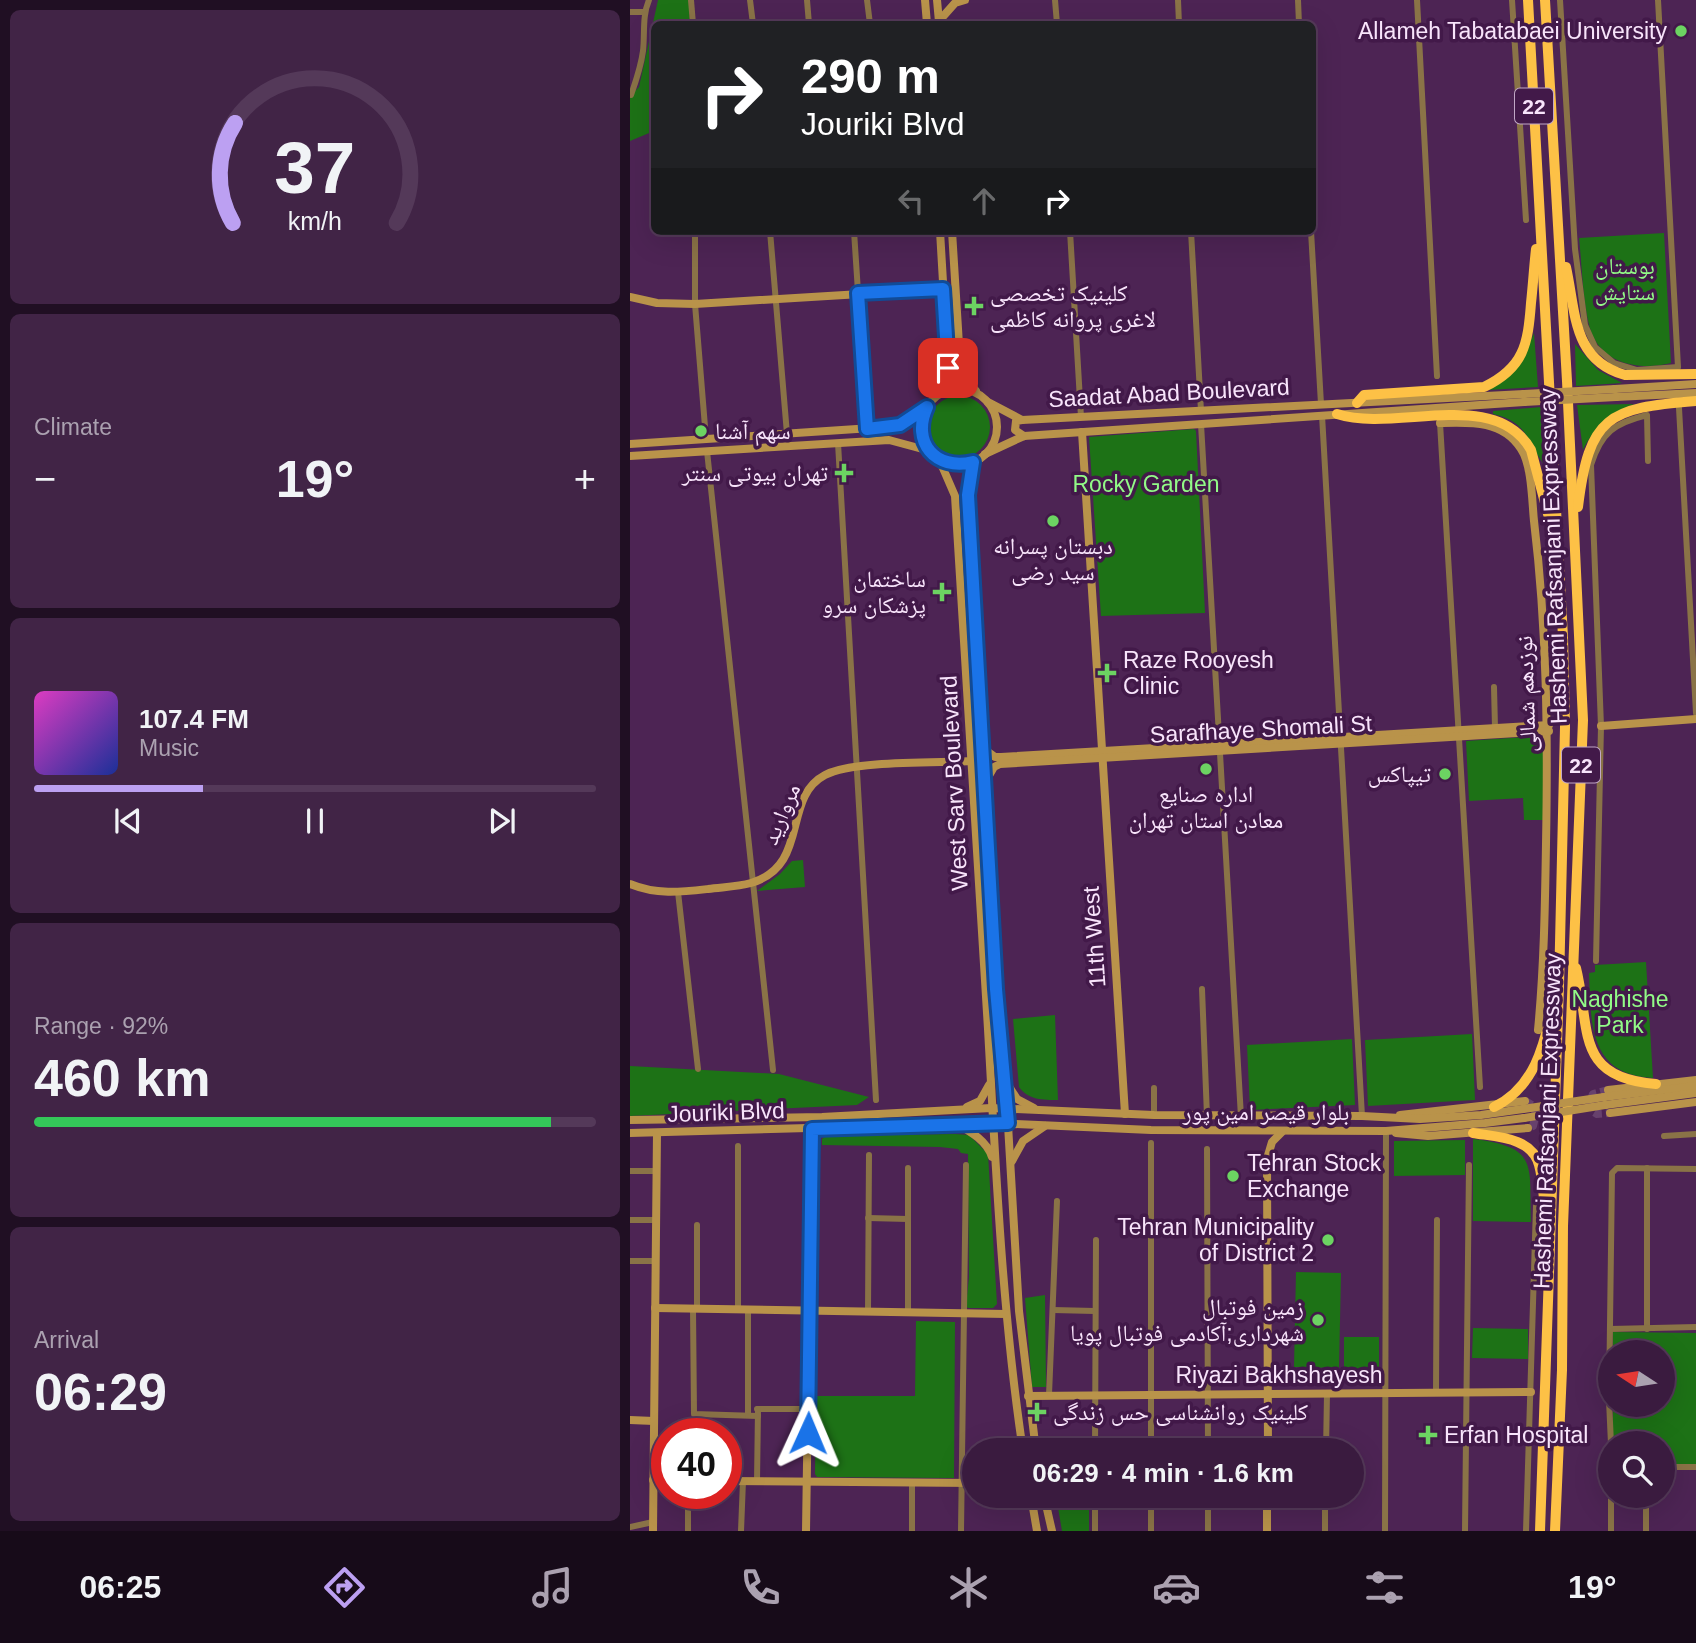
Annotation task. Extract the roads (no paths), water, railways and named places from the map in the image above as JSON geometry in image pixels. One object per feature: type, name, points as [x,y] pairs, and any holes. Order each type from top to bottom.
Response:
[{"type":"highway","name":"Hashemi Rafsanjani Expressway","points":[[1528,0],[1565,727],[1559,986],[1539,1531]]},
{"type":"highway","name":"Hashemi Rafsanjani Expressway","points":[[1545,0],[1583,720],[1563,1226],[1562,1370],[1555,1531]]},
{"type":"highway","points":[[1357,402],[1364,395],[1484,387],[1511,370],[1522,352],[1530,328],[1540,211]]},
{"type":"highway","points":[[1559,232],[1576,324],[1590,355],[1607,368],[1625,375],[1696,374]]},
{"type":"highway","points":[[1574,537],[1586,456],[1597,434],[1612,420],[1637,407],[1696,401]]},
{"type":"highway","points":[[1337,414],[1360,420],[1484,416],[1508,425],[1525,439],[1535,457],[1558,556]]},
{"type":"highway","points":[[1573,954],[1582,992],[1586,1034],[1594,1054],[1611,1072],[1627,1081],[1656,1084]]},
{"type":"highway","points":[[1493,1107],[1514,1095],[1530,1075],[1545,1043],[1559,986]]},
{"type":"highway","points":[[1474,1133],[1511,1140],[1526,1146],[1532,1152],[1539,1163],[1543,1204],[1550,1232]]},
{"type":"main road","points":[[927,21],[925,0],[938,0],[939,21]]},
{"type":"main road","points":[[941,21],[955,3],[965,0]]},
{"type":"main road","points":[[940,235],[948,368],[944,385],[922,418],[921,429],[930,451],[939,459],[961,465],[973,462],[985,454],[996,436],[997,424],[994,412],[969,383],[960,361],[952,235]]},
{"type":"main road","points":[[630,298],[657,303],[695,304],[943,289]]},
{"type":"main road","points":[[1616,393],[1696,384]]},
{"type":"main road","points":[[934,398],[944,391],[956,389],[979,394]]},
{"type":"main road","points":[[1524,398],[1616,393],[1696,393]]},
{"type":"main road","name":"Saadat Abad Boulevard","points":[[988,402],[1022,420],[1357,402],[1524,398]]},
{"type":"main road","name":"Saadat Abad Boulevard","points":[[985,454],[1024,436],[1524,398]]},
{"type":"main road","points":[[630,444],[900,425],[927,407]]},
{"type":"main road","points":[[1022,420],[1016,421],[1014,426],[1016,432],[1024,436]]},
{"type":"main road","name":"نوزدهم شمالی","points":[[1440,423],[1471,422],[1496,427],[1513,439],[1524,453],[1539,561],[1549,728],[1544,975],[1538,1030]]},
{"type":"main road","name":"11th West","points":[[1082,432],[1125,1114]]},
{"type":"main road","points":[[729,450],[732,444],[730,437]]},
{"type":"main road","points":[[630,456],[888,440],[930,451]]},
{"type":"main road","name":"West Sarv Boulevard","points":[[939,459],[955,496],[973,761],[992,1123]]},
{"type":"main road","name":"West Sarv Boulevard","points":[[973,462],[968,495],[1000,1037],[1008,1123]]},
{"type":"main road","points":[[1601,726],[1696,719]]},
{"type":"main road","name":"Sarafhaye Shomali St","points":[[1459,733],[1495,728],[1549,728]]},
{"type":"main road","name":"Sarafhaye Shomali St","points":[[986,782],[994,767],[1000,764],[1102,755],[1549,728]]},
{"type":"main road","name":"Sarafhaye Shomali St","points":[[984,749],[995,757],[1102,755]]},
{"type":"main road","name":"مروارید","points":[[753,883],[776,867],[787,853],[803,800],[811,787],[826,775],[857,767],[973,761]]},
{"type":"main road","points":[[630,884],[653,891],[678,892],[753,883]]},
{"type":"main road","points":[[988,1037],[993,1026],[996,1026],[1000,1037]]},
{"type":"main road","points":[[1004,1073],[1010,1090],[1017,1099],[1027,1106],[1044,1111]]},
{"type":"main road","points":[[957,1110],[980,1101],[988,1088],[990,1076]]},
{"type":"main road","points":[[1607,1101],[1656,1084],[1696,1080]]},
{"type":"main road","points":[[1607,1101],[1696,1086]]},
{"type":"main road","points":[[1383,1118],[1493,1107],[1524,1109],[1696,1093]]},
{"type":"main road","points":[[1607,1101],[1696,1102]]},
{"type":"main road","name":"بلوار قیصر امین پور","points":[[1007,1108],[1241,1117],[1362,1116],[1401,1120],[1449,1118],[1524,1109]]},
{"type":"main road","name":"Jouriki Blvd","points":[[630,1120],[822,1117],[1007,1108]]},
{"type":"main road","name":"بلوار قیصر امین پور","points":[[992,1123],[1282,1132],[1386,1131],[1485,1124],[1524,1109]]},
{"type":"main road","points":[[1087,1127],[1077,1124],[1076,1119],[1089,1113]]},
{"type":"main road","points":[[992,1123],[1006,1314],[1021,1438]]},
{"type":"main road","name":"Jouriki Blvd","points":[[630,1133],[992,1123]]},
{"type":"main road","points":[[1008,1123],[1020,1322],[1034,1438]]},
{"type":"main road","points":[[957,1124],[985,1145],[991,1152],[995,1165]]},
{"type":"main road","points":[[1010,1167],[1013,1156],[1023,1141],[1048,1124]]},
{"type":"main road","points":[[1386,1131],[1428,1136],[1528,1128]]},
{"type":"main road","points":[[806,1531],[812,1129]]},
{"type":"main road","points":[[1268,1438],[1267,1158],[1272,1142],[1282,1132]]},
{"type":"main road","points":[[654,1418],[657,1133]]},
{"type":"main road","points":[[997,1200],[999,1191],[1005,1188],[1012,1199]]},
{"type":"main road","points":[[655,1308],[1006,1314]]},
{"type":"main road","name":"Riyazi Bakhshayesh","points":[[1028,1396],[1531,1392]]},
{"type":"main road","points":[[630,1420],[651,1421]]},
{"type":"main road","points":[[743,1481],[961,1483]]},
{"type":"main road","points":[[1033,1508],[1037,1531]]},
{"type":"main road","points":[[1047,1508],[1052,1531]]},
{"type":"main road","points":[[1267,1508],[1267,1531]]},
{"type":"main road","points":[[653,1509],[653,1527]]},
{"type":"street","points":[[631,95],[643,53],[644,12],[649,0]]},
{"type":"street","points":[[691,0],[693,21]]},
{"type":"street","points":[[750,0],[752,21]]},
{"type":"street","points":[[807,0],[809,21]]},
{"type":"street","points":[[867,0],[870,21]]},
{"type":"street","points":[[1055,0],[1057,21]]},
{"type":"street","points":[[1178,0],[1179,21]]},
{"type":"street","points":[[1298,0],[1299,21]]},
{"type":"street","points":[[1417,0],[1437,376]]},
{"type":"street","points":[[1512,0],[1526,220]]},
{"type":"street","points":[[1560,0],[1575,249],[1585,325],[1595,348],[1614,363],[1637,370],[1678,367],[1658,0]]},
{"type":"street","points":[[630,12],[644,12]]},
{"type":"street","points":[[695,235],[695,304],[706,439]]},
{"type":"street","points":[[770,235],[787,434]]},
{"type":"street","points":[[854,235],[867,429]]},
{"type":"street","points":[[1070,235],[1081,416]]},
{"type":"street","points":[[1191,235],[1201,411]]},
{"type":"street","points":[[1311,235],[1321,404]]},
{"type":"street","points":[[1679,408],[1696,713]]},
{"type":"street","points":[[1322,415],[1362,1116]]},
{"type":"street","points":[[1596,961],[1601,726],[1591,465],[1599,445],[1615,426],[1647,415],[1648,461]]},
{"type":"street","points":[[1440,423],[1480,1087]]},
{"type":"street","points":[[1202,424],[1241,1117]]},
{"type":"street","points":[[838,443],[876,1100]]},
{"type":"street","points":[[707,451],[773,1070]]},
{"type":"street","points":[[1494,687],[1495,728]]},
{"type":"street","points":[[678,892],[698,1069]]},
{"type":"street","points":[[1202,989],[1208,1116]]},
{"type":"street","points":[[1154,1088],[1154,1115]]},
{"type":"street","points":[[1385,1531],[1386,1131]]},
{"type":"street","points":[[1664,1136],[1696,1134]]},
{"type":"street","points":[[1151,1143],[1151,1438]]},
{"type":"street","points":[[738,1146],[738,1310]]},
{"type":"street","points":[[1207,1149],[1208,1438]]},
{"type":"street","points":[[868,1312],[869,1155]]},
{"type":"street","points":[[961,1531],[966,1164]]},
{"type":"street","points":[[1465,1531],[1469,1164]]},
{"type":"street","points":[[908,1168],[908,1312]]},
{"type":"street","points":[[1647,1168],[1647,1329]]},
{"type":"street","points":[[1611,1431],[1610,1329],[1614,1170],[1696,1169]]},
{"type":"street","points":[[630,1171],[656,1171]]},
{"type":"street","points":[[1049,1395],[1058,1201]]},
{"type":"street","points":[[1526,1531],[1536,1206]]},
{"type":"street","points":[[869,1218],[908,1219]]},
{"type":"street","points":[[630,1220],[656,1220]]},
{"type":"street","points":[[1436,1393],[1437,1220]]},
{"type":"street","points":[[697,1225],[694,1413],[808,1409]]},
{"type":"street","points":[[1095,1438],[1096,1240]]},
{"type":"street","points":[[630,1261],[655,1261]]},
{"type":"street","points":[[748,1310],[748,1412]]},
{"type":"street","points":[[1053,1310],[1095,1311]]},
{"type":"street","points":[[1610,1329],[1696,1327]]},
{"type":"street","points":[[1326,1438],[1327,1394]]},
{"type":"street","points":[[757,1481],[758,1412]]},
{"type":"street","points":[[1675,1467],[1696,1467]]},
{"type":"street","points":[[741,1531],[743,1481]]},
{"type":"street","points":[[912,1483],[912,1531]]},
{"type":"street","points":[[1095,1508],[1095,1531]]},
{"type":"street","points":[[1151,1508],[1151,1531]]},
{"type":"street","points":[[1208,1508],[1208,1531]]},
{"type":"street","points":[[1325,1508],[1325,1531]]},
{"type":"street","points":[[1611,1508],[1611,1531]]},
{"type":"street","points":[[1646,1508],[1646,1531]]},
{"type":"street","points":[[688,1509],[688,1531]]},
{"type":"street","points":[[630,1527],[653,1527]]},
{"type":"tunnel","points":[[1608,1090],[1593,1094],[1590,1102],[1592,1111],[1597,1114],[1610,1113]]},
{"type":"tunnel","points":[[1525,1101],[1532,1105],[1536,1113],[1533,1126],[1528,1128]]},
{"type":"place","name":"Allameh Tabatabaei University","points":[[1681,31]]},
{"type":"place","name":"کلینیک تخصصی لاغری پروانه کاظمی","points":[[974,306]]},
{"type":"place","name":"سهم آشنا","points":[[701,431]]},
{"type":"place","name":"تهران بیوتی سنتر","points":[[844,473]]},
{"type":"place","name":"دبستان پسرانه سید رضی","points":[[1053,521]]},
{"type":"place","name":"ساختمان پزشکان سرو","points":[[942,592]]},
{"type":"place","name":"Raze Rooyesh Clinic","points":[[1107,673]]},
{"type":"place","name":"اداره صنایع معادن استان تهران","points":[[1206,769]]},
{"type":"place","name":"تیپاکس","points":[[1445,774]]},
{"type":"place","name":"Tehran Stock Exchange","points":[[1233,1176]]},
{"type":"place","name":"Tehran Municipality of District 2","points":[[1328,1240]]},
{"type":"place","name":"زمین فوتبال شهرداری;آکادمی فوتبال پویا","points":[[1318,1320]]},
{"type":"place","name":"کلینیک روانشناسی حس زندگی","points":[[1037,1412]]},
{"type":"place","name":"Erfan Hospital","points":[[1428,1435]]},
{"type":"park label","name":"بوستان ستایش","points":[[1625,279]]},
{"type":"park label","name":"Rocky Garden","points":[[1146,484]]},
{"type":"park label","name":"Naghishe Park","points":[[1620,1012]]}]
